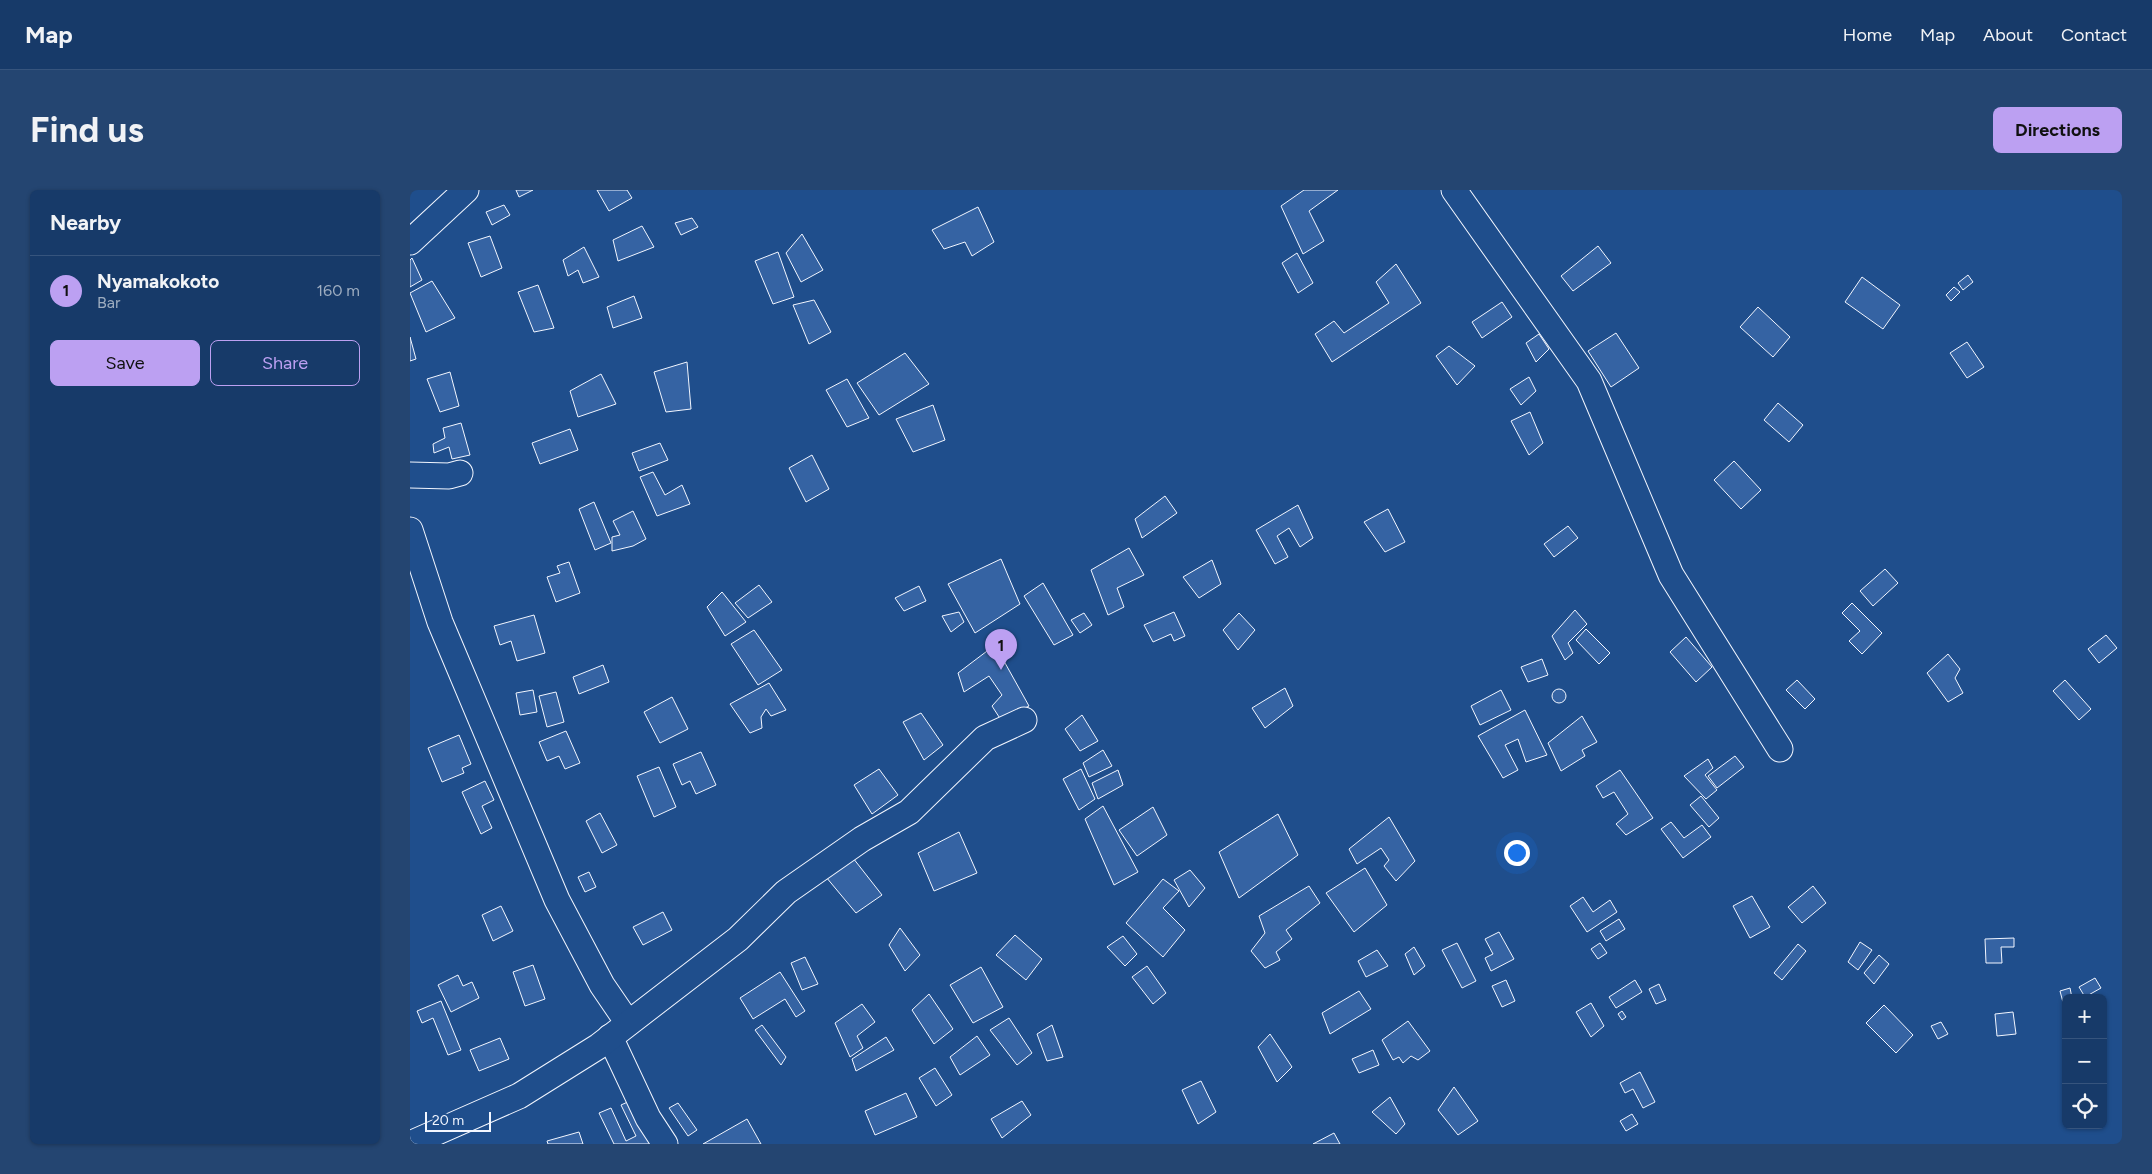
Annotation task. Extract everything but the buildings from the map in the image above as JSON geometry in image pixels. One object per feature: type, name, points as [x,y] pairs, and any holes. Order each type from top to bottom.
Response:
[{"type":"street","points":[[410,242],[466,190]]},
{"type":"street","points":[[1454,190],[1589,381],[1671,575],[1780,749]]},
{"type":"street","points":[[410,475],[449,476],[460,473]]},
{"type":"street","points":[[410,530],[440,622],[557,900],[602,985],[648,1118],[665,1144]]},
{"type":"street","points":[[410,1144],[519,1096],[619,1030],[738,939],[786,892],[862,840],[909,812],[985,738],[1024,720]]},
{"type":"place","name":"Nyamakokoto","points":[[1001,670]]}]
